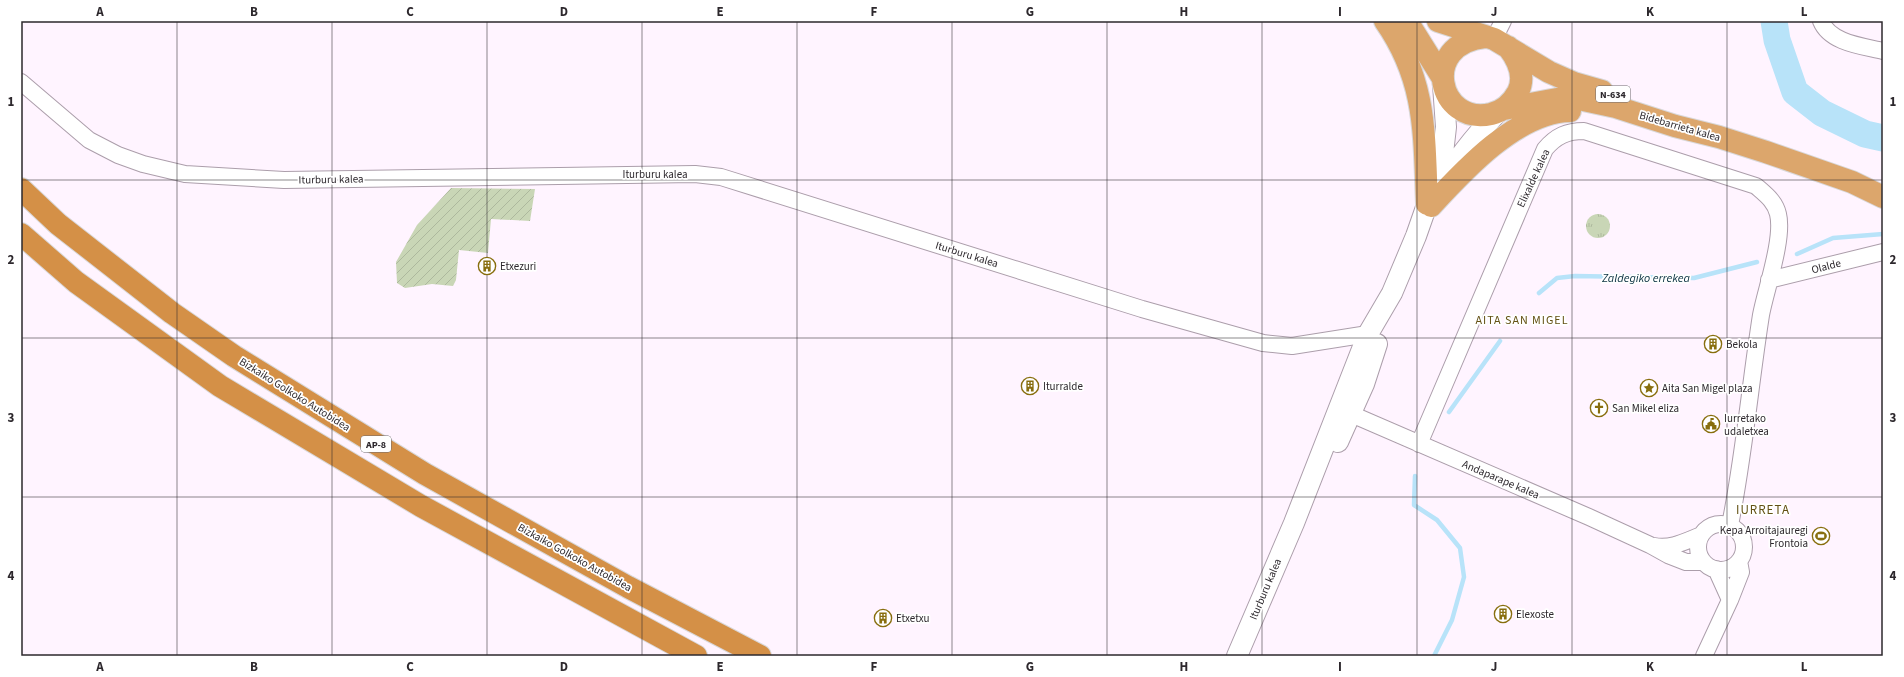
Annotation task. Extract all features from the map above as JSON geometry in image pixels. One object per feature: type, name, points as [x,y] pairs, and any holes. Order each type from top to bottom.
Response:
[{"type":"highway","points":[[1385,21],[1392,31],[1410,68],[1419,95],[1425,135],[1429,205]]},
{"type":"highway","name":"N-634","points":[[1407,21],[1443,81],[1449,98],[1458,108],[1470,114],[1483,116],[1500,111]]},
{"type":"highway","name":"N-634","points":[[1438,21],[1497,36],[1549,72],[1574,83],[1627,98],[1694,120],[1720,137]]},
{"type":"highway","points":[[1443,81],[1445,64],[1451,52],[1460,44],[1472,39],[1497,36],[1515,56],[1520,67],[1521,79],[1516,95],[1500,111]]},
{"type":"highway","name":"Bidebarrieta kalea","points":[[1500,111],[1557,99],[1574,98],[1616,107],[1675,126],[1720,137],[1852,182]]},
{"type":"highway","points":[[1429,205],[1491,146],[1544,116],[1566,111],[1590,110],[1608,113],[1662,131],[1720,137]]},
{"type":"highway","name":"N-634","points":[[1852,182],[1883,187]]},
{"type":"highway","name":"N-634","points":[[1852,182],[1883,198]]},
{"type":"highway","name":"Bizkaiko Golkoko Autobidea","points":[[21,189],[64,229],[172,313],[234,356],[425,474],[628,587],[760,656]]},
{"type":"highway","name":"AP-8","points":[[21,234],[76,282],[226,390],[420,506],[696,656]]},
{"type":"street","points":[[1821,21],[1828,33],[1844,41],[1883,52]]},
{"type":"street","points":[[1294,523],[1310,478],[1359,355],[1368,334],[1392,293],[1429,205],[1443,155],[1446,127],[1443,81]]},
{"type":"street","name":"Iturburu kalea","points":[[21,82],[89,140],[118,155],[143,164],[185,174],[284,180],[663,174],[695,174],[721,177],[1142,309],[1263,342],[1292,346],[1368,334]]},
{"type":"street","points":[[1429,205],[1454,163],[1474,137],[1500,111]]},
{"type":"street","name":"Elixalde kalea","points":[[1418,444],[1545,149],[1553,140],[1571,131],[1584,131],[1756,186],[1770,198],[1778,214],[1779,228],[1769,280]]},
{"type":"street","name":"Olalde","points":[[1769,280],[1883,252]]},
{"type":"street","points":[[1730,525],[1737,490],[1762,314],[1769,280]]},
{"type":"street","points":[[1294,523],[1326,467],[1364,384],[1392,303],[1392,293]]},
{"type":"street","points":[[1368,334],[1388,313]]},
{"type":"street","points":[[1351,414],[1349,402],[1359,371],[1359,355]]},
{"type":"street","points":[[1310,478],[1321,464],[1339,425],[1351,414]]},
{"type":"street","name":"Andaparape kalea","points":[[1351,414],[1650,545]]},
{"type":"street","name":"Iturburu kalea","points":[[1237,656],[1294,523]]},
{"type":"street","points":[[1650,545],[1665,548],[1699,536],[1709,526],[1723,523],[1736,529],[1743,541],[1744,548],[1739,561],[1741,572],[1730,600],[1704,656]]},
{"type":"street","points":[[1699,536],[1697,550],[1709,566],[1730,600]]},
{"type":"street","points":[[1650,545],[1668,555],[1686,562],[1728,569],[1739,561]]},
{"type":"green space","points":[[451,188],[535,189],[530,221],[491,219],[488,253],[459,250],[456,280],[453,286],[432,284],[405,288],[397,283],[396,262],[417,225]]},
{"type":"green space","points":[[1598,214],[1607,217],[1610,226],[1607,235],[1598,238],[1589,235],[1586,226],[1589,217]]},
{"type":"waterway","points":[[1774,21],[1777,40],[1795,92],[1822,113],[1865,134],[1883,138]]},
{"type":"waterway","name":"Zaldegiko errekea","points":[[1797,254],[1833,238],[1883,234]]},
{"type":"waterway","name":"Zaldegiko errekea","points":[[1539,293],[1557,278],[1575,276],[1694,278],[1757,262]]},
{"type":"waterway","name":"Zaldegiko errekea","points":[[1449,412],[1500,341]]},
{"type":"waterway","name":"Zaldegiko errekea","points":[[1415,476],[1414,505],[1437,520],[1460,548],[1464,577],[1452,620],[1434,656]]},
{"type":"place","name":"Etxezuri","points":[[487,266]]},
{"type":"place","name":"Bekola","points":[[1713,344]]},
{"type":"place","name":"Iturralde","points":[[1030,386]]},
{"type":"place","name":"Aita San Migel plaza","points":[[1649,388]]},
{"type":"place","name":"San Mikel eliza","points":[[1599,408]]},
{"type":"place","name":"Iurretako udaletxea","points":[[1711,424]]},
{"type":"place","name":"Kepa Arroitajauregi Frontoia","points":[[1821,536]]},
{"type":"place","name":"Elexoste","points":[[1503,614]]},
{"type":"place","name":"Etxetxu","points":[[883,618]]},
{"type":"district","name":"AITA SAN MIGEL","points":[[1522,320]]},
{"type":"district","name":"IURRETA","points":[[1763,509]]}]
